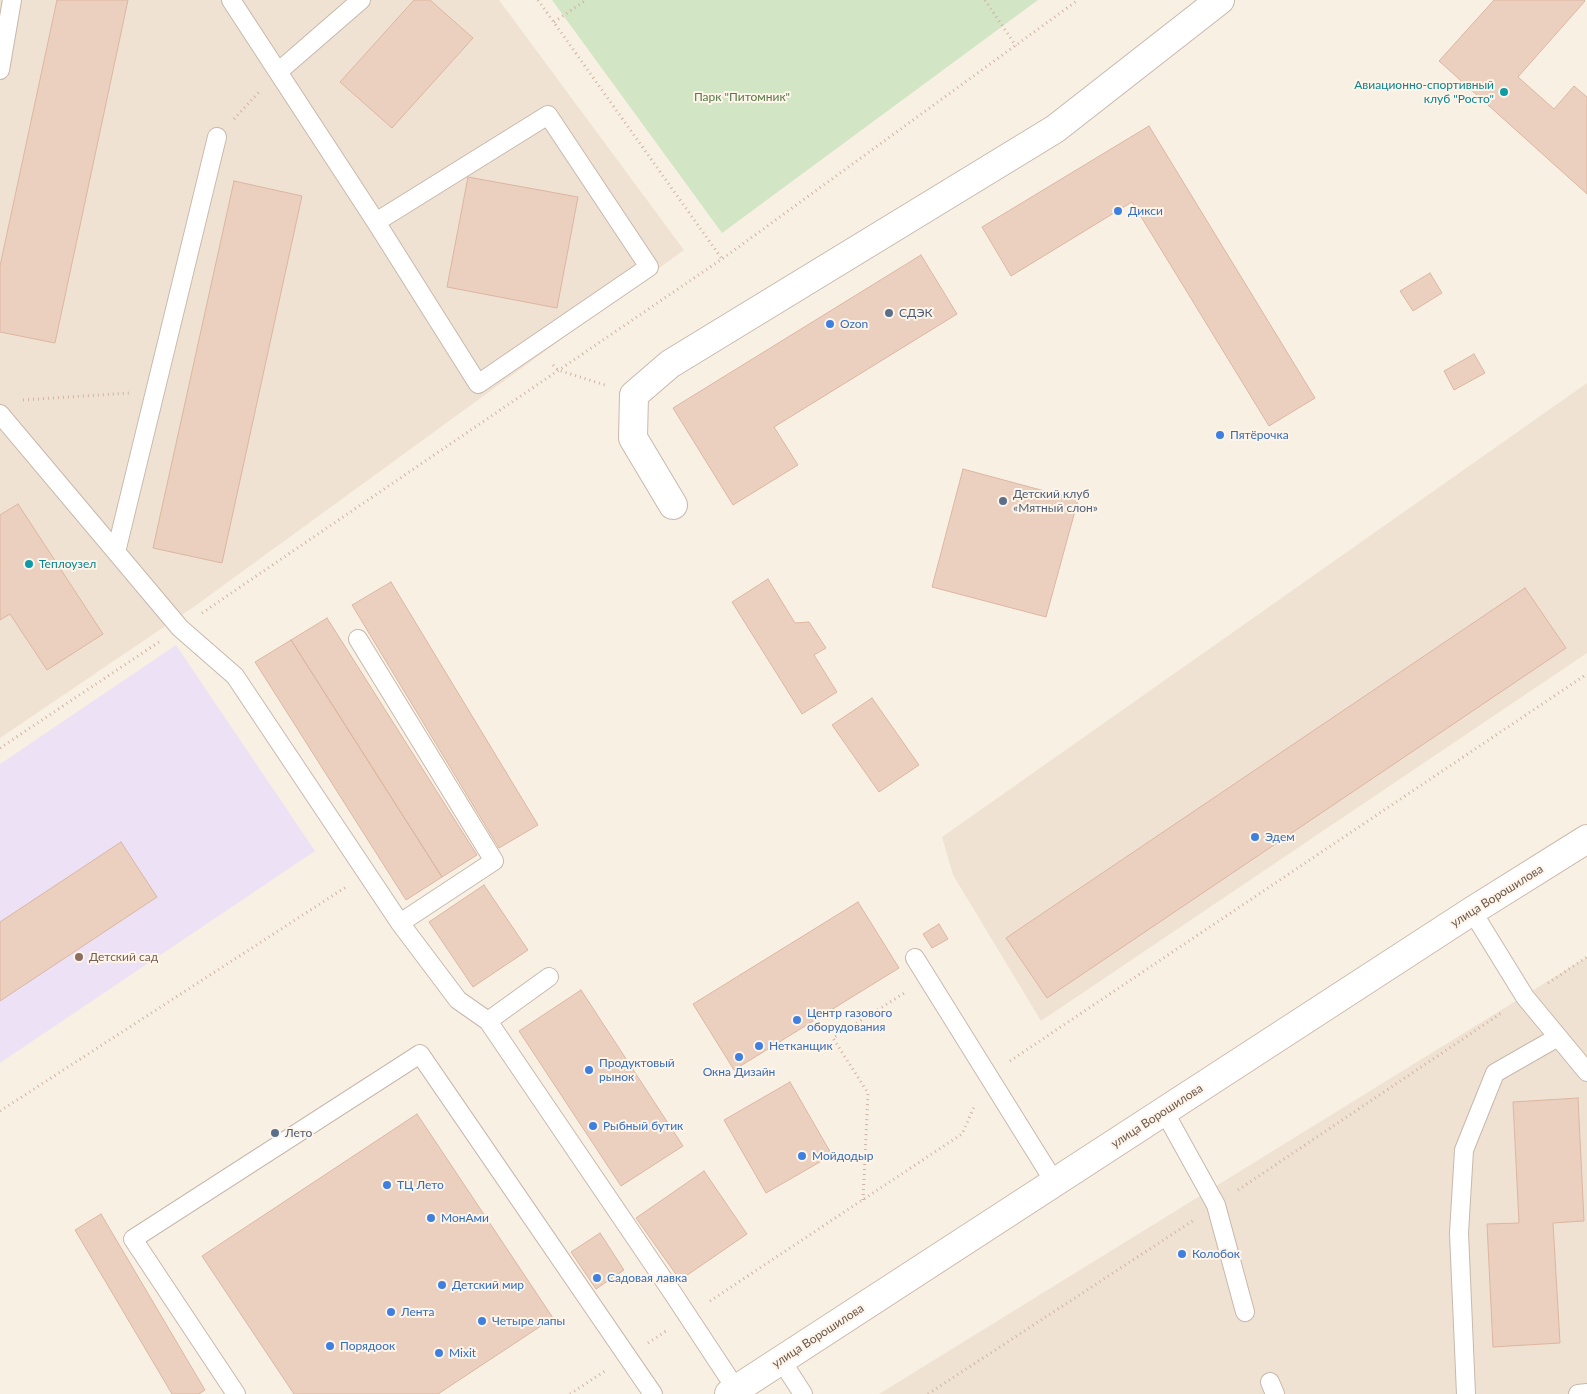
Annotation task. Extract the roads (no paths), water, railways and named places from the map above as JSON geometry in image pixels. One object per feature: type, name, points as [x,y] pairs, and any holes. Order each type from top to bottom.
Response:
[{"type":"main road","points":[[673,505],[633,438],[634,395],[670,364],[1055,130],[1220,0]]},
{"type":"main road","name":"улица Ворошилова","points":[[732,1392],[1472,911],[1587,839]]},
{"type":"lane","points":[[0,70],[12,0]]},
{"type":"lane","points":[[231,0],[376,222],[478,384],[649,266],[548,115],[376,222]]},
{"type":"lane","points":[[278,72],[360,0]]},
{"type":"lane","points":[[116,552],[217,137]]},
{"type":"lane","points":[[0,414],[180,628],[235,676],[400,923],[458,1000],[488,1022],[688,1316],[732,1392]]},
{"type":"lane","points":[[358,639],[494,861],[400,923]]},
{"type":"lane","points":[[1472,911],[1525,997],[1587,1072]]},
{"type":"lane","points":[[916,958],[1055,1183]]},
{"type":"lane","points":[[488,1022],[549,977]]},
{"type":"lane","points":[[1466,1394],[1459,1233],[1464,1150],[1495,1073],[1558,1037]]},
{"type":"lane","points":[[236,1394],[133,1239],[420,1054],[653,1394]]},
{"type":"lane","points":[[1164,1111],[1216,1205],[1246,1312]]},
{"type":"lane","points":[[781,1360],[803,1394]]},
{"type":"lane","points":[[1578,1394],[1587,1393]]},
{"type":"place","name":"Авиационно-спортивный клуб \"Росто\"","points":[[1504,92]]},
{"type":"place","name":"Дикси","points":[[1118,211]]},
{"type":"place","name":"СДЭК","points":[[889,313]]},
{"type":"place","name":"Ozon","points":[[830,324]]},
{"type":"place","name":"Пятёрочка","points":[[1220,435]]},
{"type":"place","name":"Детский клуб «Мятный слон»","points":[[1003,501]]},
{"type":"place","name":"Теплоузел","points":[[29,564]]},
{"type":"place","name":"Эдем","points":[[1255,837]]},
{"type":"place","name":"Детский сад","points":[[79,957]]},
{"type":"place","name":"Центр газового оборудования","points":[[797,1020]]},
{"type":"place","name":"Нетканщик","points":[[759,1046]]},
{"type":"place","name":"Окна Дизайн","points":[[739,1057]]},
{"type":"place","name":"Продуктовый рынок","points":[[589,1070]]},
{"type":"place","name":"Рыбный бутик","points":[[593,1126]]},
{"type":"place","name":"Лето","points":[[275,1133]]},
{"type":"place","name":"Мойдодыр","points":[[802,1156]]},
{"type":"place","name":"ТЦ Лето","points":[[387,1185]]},
{"type":"place","name":"МонАми","points":[[431,1218]]},
{"type":"place","name":"Колобок","points":[[1182,1254]]},
{"type":"place","name":"Садовая лавка","points":[[597,1278]]},
{"type":"place","name":"Детский мир","points":[[442,1285]]},
{"type":"place","name":"Лента","points":[[391,1312]]},
{"type":"place","name":"Четыре лапы","points":[[482,1321]]},
{"type":"place","name":"Порядоок","points":[[330,1346]]},
{"type":"place","name":"Mixit","points":[[439,1353]]},
{"type":"park label","name":"Парк \"Питомник\"","points":[[742,97]]}]
